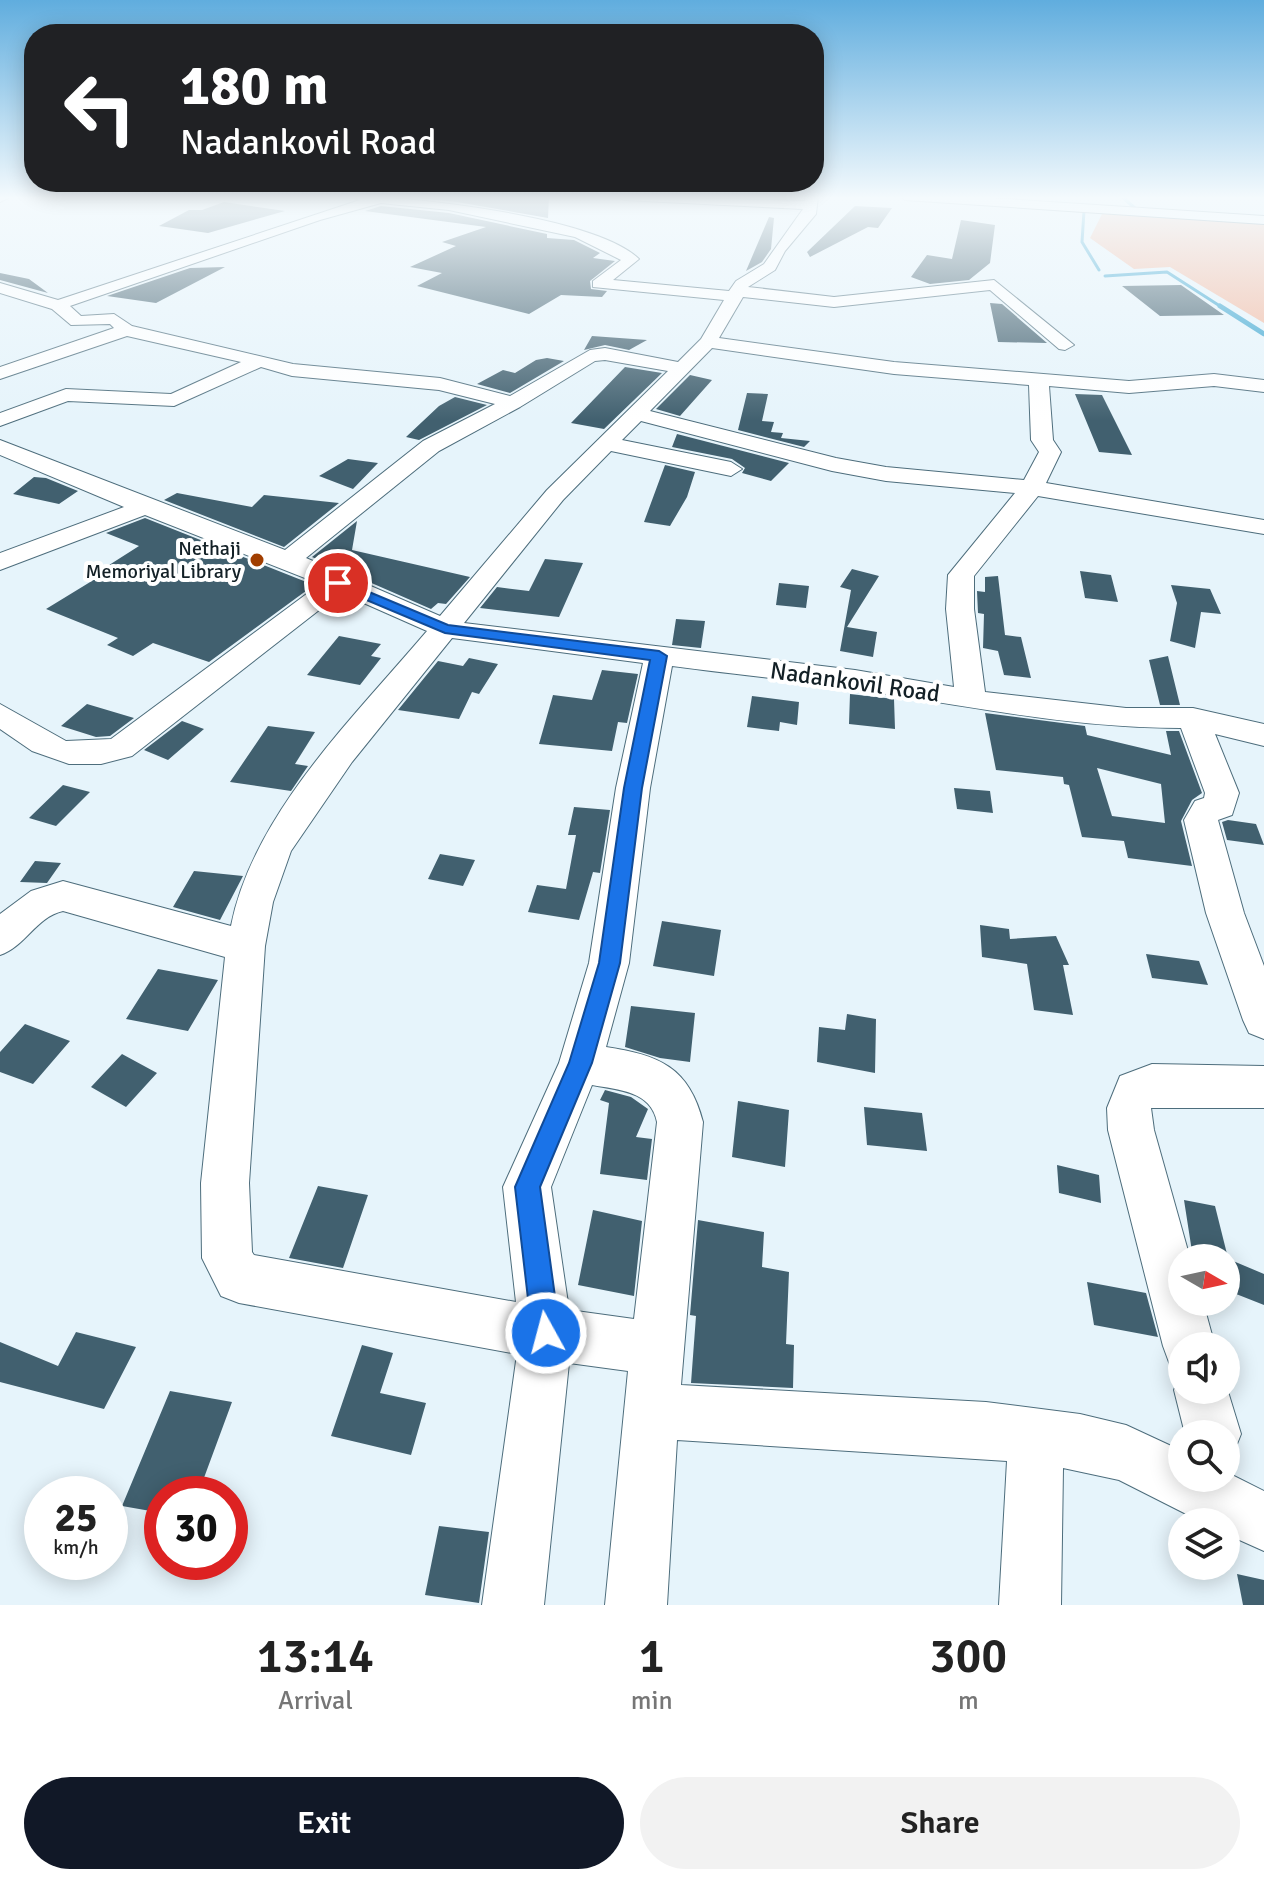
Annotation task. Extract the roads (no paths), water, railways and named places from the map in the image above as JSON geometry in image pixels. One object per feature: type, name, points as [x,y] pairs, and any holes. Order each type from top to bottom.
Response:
[{"type":"street","points":[[58,305],[158,271]]},
{"type":"street","points":[[616,271],[599,284],[834,302],[994,285],[1065,345]]},
{"type":"street","points":[[657,1349],[546,1333],[239,1278],[227,1258],[225,1183],[246,946],[254,902],[275,847],[341,754],[555,495],[708,342],[742,284],[764,271]]},
{"type":"street","points":[[0,288],[58,305],[77,321],[114,319],[126,330],[292,370],[428,382],[513,403]]},
{"type":"street","points":[[0,373],[126,330]]},
{"type":"street","points":[[708,342],[894,368],[1039,380],[1129,387],[1214,380],[1264,386]]},
{"type":"street","points":[[288,560],[431,446],[513,403],[590,356],[605,354],[681,368]]},
{"type":"street","points":[[0,420],[66,395],[174,400],[259,361]]},
{"type":"street","points":[[971,700],[960,609],[961,575],[1032,488],[1050,452],[1042,440],[1039,380]]},
{"type":"street","points":[[637,414],[832,464],[886,474],[1032,488],[1264,527]]},
{"type":"street","points":[[608,444],[731,469]]},
{"type":"street","name":"Nadankovil Road","points":[[0,447],[145,507],[288,560],[445,629],[855,680],[971,700],[1126,718],[1193,718],[1264,735]]},
{"type":"street","points":[[0,562],[145,507]]},
{"type":"street","points":[[0,714],[34,739],[62,753],[89,757],[121,748],[338,583]]},
{"type":"street","points":[[513,1605],[546,1333],[527,1187],[580,1063],[609,963],[633,788],[659,656]]},
{"type":"street","points":[[1193,718],[1222,793],[1220,806],[1207,810],[1201,820],[1225,913],[1264,1020]]},
{"type":"street","points":[[0,939],[35,905],[46,898],[63,896],[246,946]]},
{"type":"street","points":[[580,1063],[644,1076],[673,1092],[679,1105],[680,1122],[651,1411],[636,1605]]},
{"type":"street","points":[[1185,1332],[1131,1130],[1129,1108],[1136,1091],[1152,1085],[1264,1087]]},
{"type":"street","points":[[651,1411],[986,1430],[1080,1442],[1126,1453],[1241,1502]]},
{"type":"street","points":[[1030,1605],[1035,1458]]},
{"type":"waterway","points":[[1105,276],[1167,272],[1223,308]]},
{"type":"waterway","points":[[1220,306],[1264,334]]},
{"type":"place","name":"Nethaji Memoriyal Library","points":[[257,560]]}]
